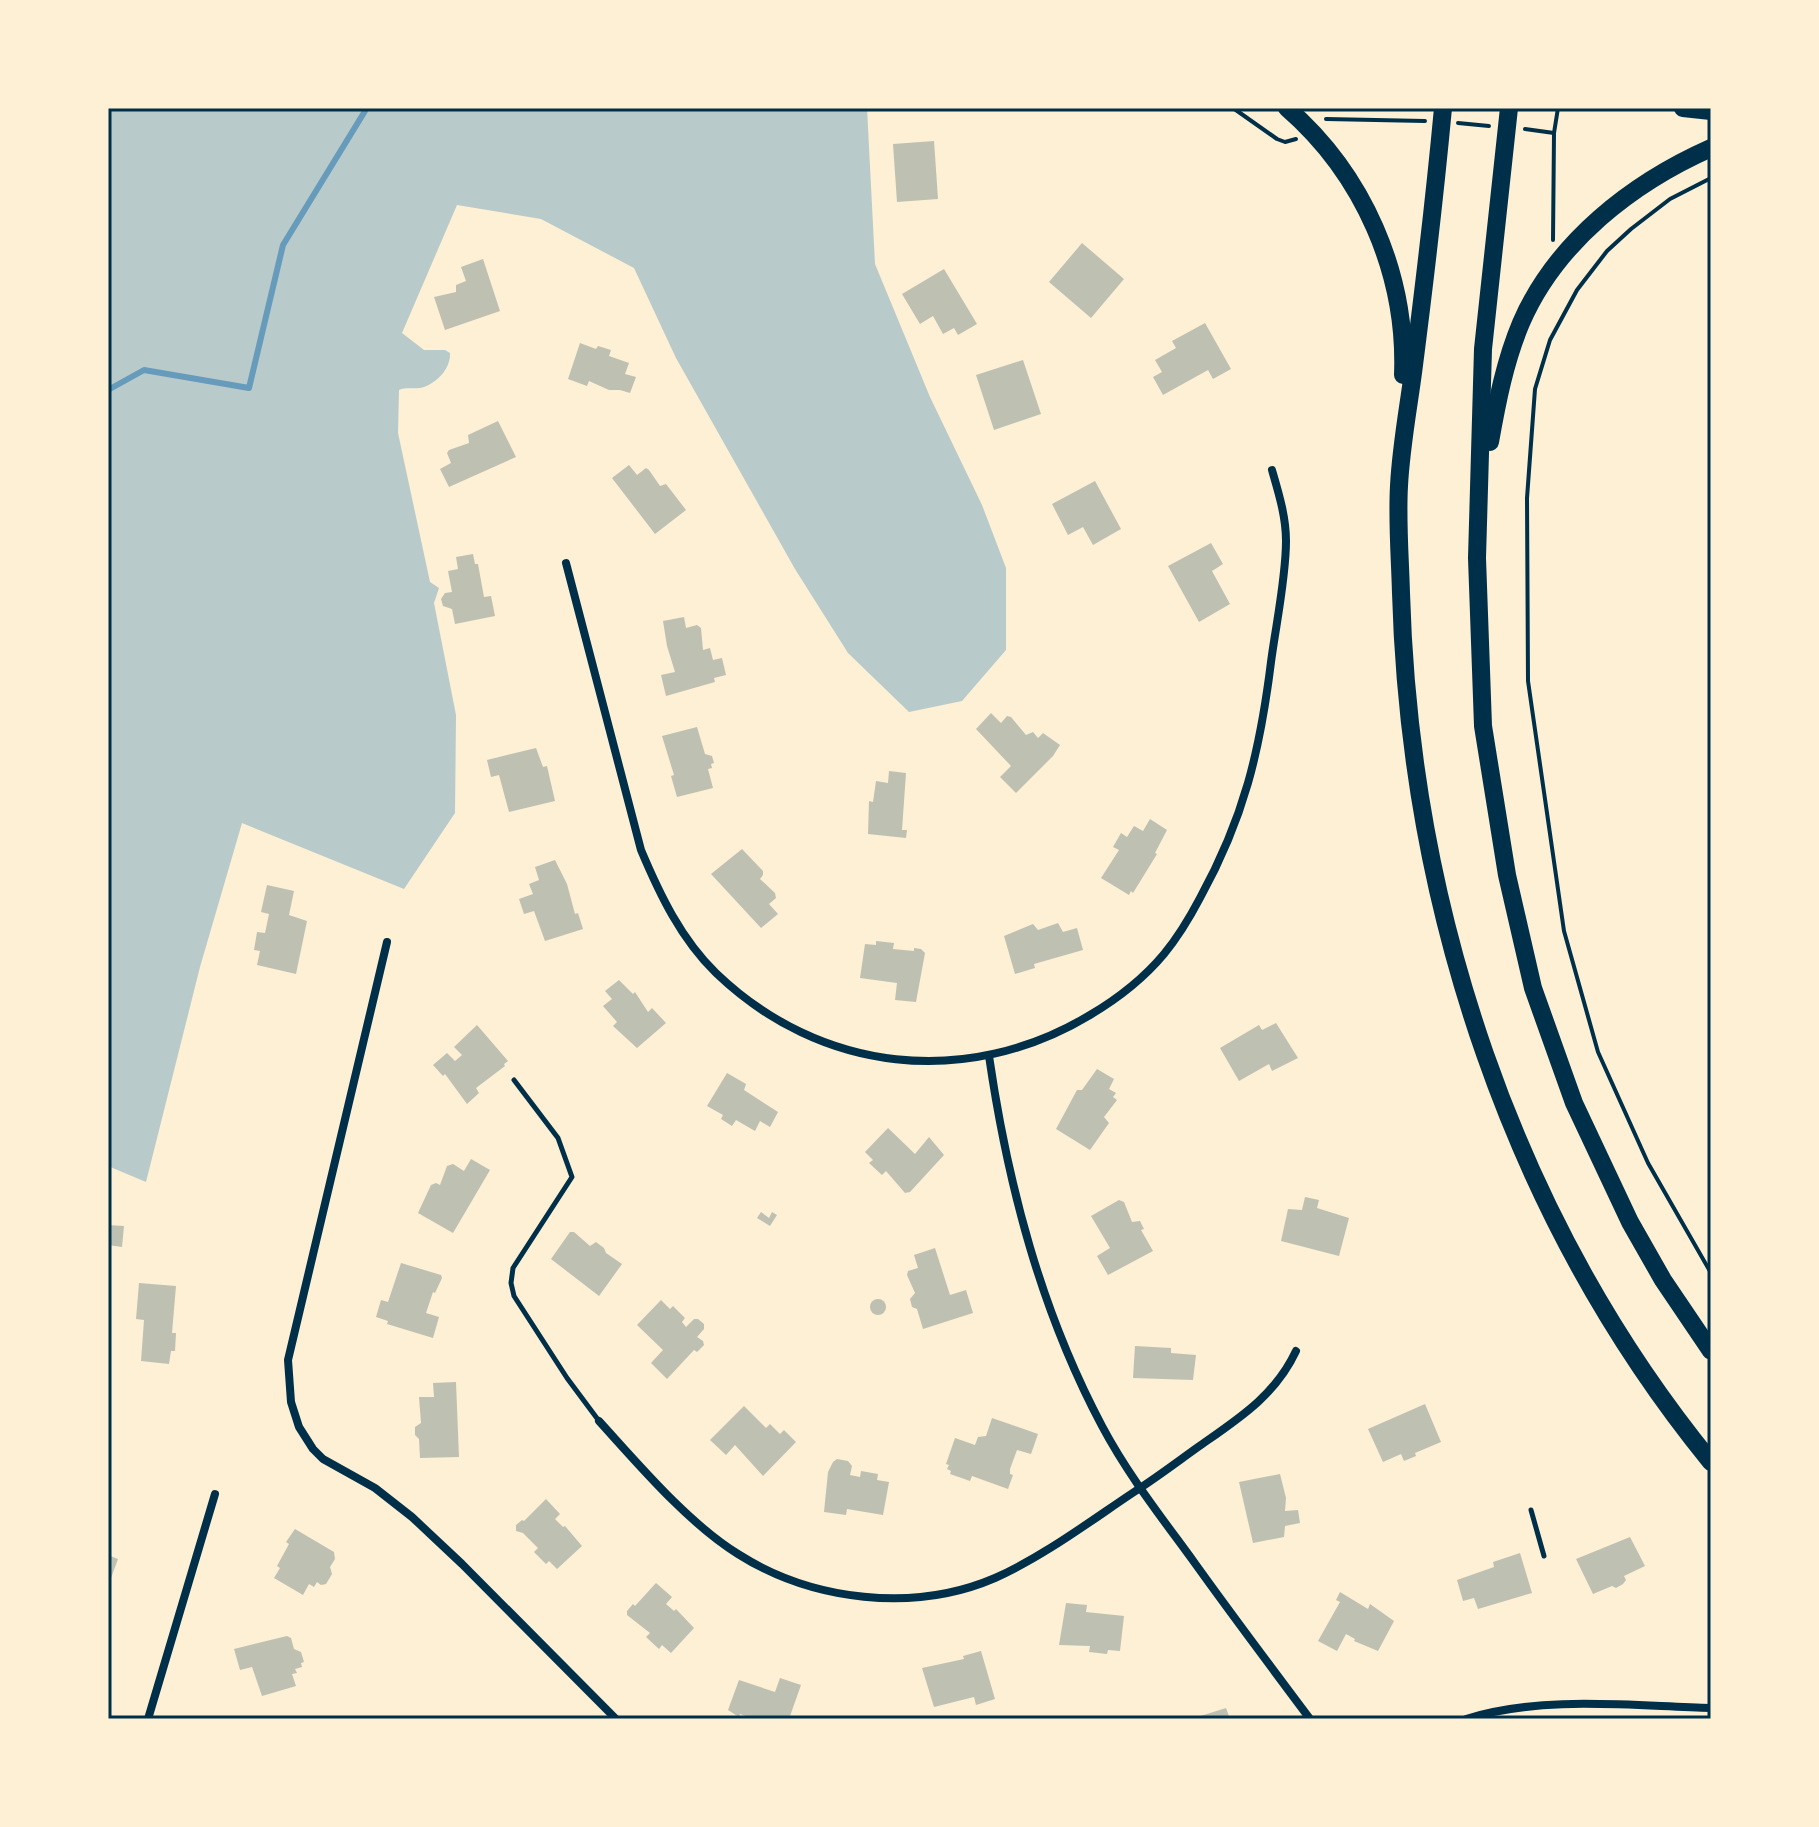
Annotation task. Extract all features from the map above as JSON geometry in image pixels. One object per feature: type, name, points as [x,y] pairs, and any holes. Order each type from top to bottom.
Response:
[{"type":"highway","points":[[1287,108],[1310,128],[1349,177],[1368,210],[1386,256],[1400,323],[1404,361],[1399,485],[1403,655],[1412,744],[1427,841],[1471,1015],[1520,1147],[1577,1266],[1610,1322],[1711,1462]]},
{"type":"highway","points":[[1509,108],[1483,349],[1477,558],[1483,726],[1507,875],[1533,988],[1552,1046],[1599,1159],[1663,1280],[1711,1351]]},
{"type":"highway","points":[[1683,108],[1711,111]]},
{"type":"highway","points":[[1399,485],[1443,115]]},
{"type":"highway","points":[[1480,491],[1509,359],[1527,312],[1556,265],[1598,220],[1639,187],[1711,148]]},
{"type":"street","points":[[566,563],[641,850],[657,888],[691,944],[715,972],[744,998],[775,1019],[821,1040],[881,1058],[953,1062],[1030,1045],[1069,1028],[1104,1007],[1165,954],[1216,870],[1241,810],[1263,726],[1286,542],[1282,504],[1272,470]]},
{"type":"street","points":[[387,942],[288,1360],[291,1402],[299,1427],[323,1459],[375,1488],[412,1517],[616,1719]]},
{"type":"street","points":[[989,1056],[1025,1238],[1074,1371],[1140,1489],[1310,1719]]},
{"type":"street","points":[[599,1421],[709,1533],[738,1554],[773,1573],[808,1586],[848,1595],[889,1598],[926,1595],[994,1578],[1032,1558],[1140,1489],[1256,1406],[1276,1385],[1296,1351]]},
{"type":"street","points":[[148,1719],[215,1494]]},
{"type":"street","points":[[1466,1719],[1509,1709],[1563,1704],[1711,1708]]},
{"type":"lane","points":[[514,1080],[558,1138],[572,1177],[513,1268],[511,1283],[514,1296],[599,1421]]},
{"type":"lane","points":[[1531,1510],[1544,1556]]},
{"type":"path","points":[[1233,108],[1285,142],[1292,141],[1324,119],[1443,115],[1554,133]]},
{"type":"path","points":[[1558,108],[1554,133],[1552,233],[1556,265],[1577,290]]},
{"type":"path","points":[[1711,178],[1670,199],[1607,251],[1577,290],[1550,340],[1535,389],[1529,449],[1528,681],[1564,931],[1598,1052],[1648,1163],[1711,1273]]},
{"type":"shaded area","points":[[108,108],[867,108],[875,264],[930,397],[982,505],[1006,568],[1006,650],[962,701],[909,712],[848,653],[795,569],[676,358],[634,268],[541,219],[457,205],[402,333],[424,350],[445,350],[450,353],[450,359],[445,370],[431,384],[399,390],[398,433],[430,582],[439,588],[434,603],[456,715],[455,813],[404,889],[242,823],[200,967],[146,1182],[108,1166]]},
{"type":"building","points":[[934,141],[938,199],[897,202],[893,144]]},
{"type":"building","points":[[1082,243],[1124,279],[1091,318],[1049,282]]},
{"type":"building","points":[[483,259],[500,311],[445,330],[434,297],[456,292],[456,285],[466,281],[461,267]]},
{"type":"building","points":[[944,269],[977,324],[958,335],[954,328],[943,334],[933,316],[920,324],[902,294]]},
{"type":"building","points":[[1205,323],[1231,369],[1213,379],[1208,370],[1163,395],[1153,377],[1162,372],[1155,360],[1176,348],[1172,341]]},
{"type":"building","points":[[580,343],[611,350],[609,356],[629,363],[625,374],[636,377],[630,393],[609,390],[589,381],[587,386],[568,379]]},
{"type":"building","points":[[1023,360],[1041,414],[994,430],[976,375]]},
{"type":"building","points":[[498,421],[516,457],[449,487],[440,469],[451,463],[447,453],[449,450],[469,443],[468,435]]},
{"type":"building","points":[[629,465],[637,475],[646,468],[649,470],[660,486],[666,484],[686,510],[655,534],[612,478]]},
{"type":"building","points":[[1095,481],[1121,529],[1093,545],[1083,527],[1068,535],[1052,504]]},
{"type":"building","points":[[1211,543],[1223,564],[1212,571],[1230,604],[1199,622],[1168,566]]},
{"type":"building","points":[[473,554],[484,597],[491,596],[495,616],[455,624],[452,609],[443,606],[441,599],[445,593],[452,592],[448,571],[458,569],[456,557]]},
{"type":"building","points":[[684,617],[686,628],[697,625],[701,628],[703,650],[710,648],[713,660],[722,658],[726,675],[714,678],[715,682],[666,696],[661,675],[675,672],[663,621]]},
{"type":"building","points":[[991,713],[1001,723],[1007,716],[1011,717],[1026,735],[1033,732],[1038,738],[1043,733],[1060,745],[1016,793],[1000,777],[1011,766],[976,729]]},
{"type":"building","points":[[697,727],[705,754],[712,756],[714,763],[708,769],[713,788],[677,797],[662,736]]},
{"type":"building","points":[[536,748],[543,767],[547,766],[555,801],[509,812],[499,775],[491,777],[487,760]]},
{"type":"building","points":[[889,771],[906,773],[902,830],[907,830],[906,838],[868,834],[869,801],[873,802],[876,781],[888,783]]},
{"type":"building","points":[[1150,819],[1167,830],[1157,854],[1129,895],[1101,878],[1119,850],[1113,847],[1121,833],[1127,837],[1134,826],[1143,831]]},
{"type":"building","points":[[742,849],[763,871],[760,879],[775,893],[776,898],[769,904],[778,914],[761,928],[711,874]]},
{"type":"building","points":[[555,860],[583,929],[545,941],[534,911],[524,914],[519,899],[533,894],[529,884],[539,880],[535,867]]},
{"type":"building","points":[[267,885],[294,891],[289,915],[307,921],[296,974],[257,965],[260,951],[254,950],[257,932],[265,933],[269,914],[261,912]]},
{"type":"building","points":[[1058,923],[1063,932],[1077,928],[1083,950],[1034,964],[1035,968],[1015,974],[1004,936],[1033,924],[1038,930]]},
{"type":"building","points":[[876,941],[894,943],[893,949],[914,951],[914,948],[925,953],[916,1002],[895,1000],[897,983],[860,978],[865,944],[876,945]]},
{"type":"building","points":[[619,980],[633,994],[635,992],[648,1012],[652,1008],[666,1023],[637,1048],[613,1026],[617,1022],[603,1006],[612,999],[605,991]]},
{"type":"building","points":[[1276,1023],[1298,1058],[1272,1071],[1269,1064],[1239,1081],[1220,1048],[1259,1025],[1262,1030]]},
{"type":"building","points":[[477,1025],[508,1061],[476,1088],[479,1093],[467,1104],[445,1074],[443,1076],[433,1065],[447,1053],[455,1061],[462,1055],[454,1047]]},
{"type":"building","points":[[1097,1069],[1114,1079],[1109,1089],[1116,1093],[1113,1097],[1117,1100],[1104,1117],[1109,1123],[1090,1150],[1056,1129],[1077,1090],[1082,1090]]},
{"type":"building","points":[[727,1073],[746,1084],[744,1090],[778,1112],[770,1127],[760,1121],[755,1131],[736,1120],[732,1126],[721,1119],[723,1115],[707,1106]]},
{"type":"building","points":[[888,1128],[915,1154],[929,1137],[944,1155],[910,1192],[905,1193],[886,1171],[882,1175],[869,1163],[873,1160],[865,1152]]},
{"type":"building","points":[[471,1159],[490,1170],[453,1233],[418,1213],[431,1185],[440,1185],[447,1166],[453,1164],[464,1171]]},
{"type":"building","points":[[1305,1197],[1319,1200],[1317,1208],[1349,1218],[1339,1256],[1281,1241],[1288,1209],[1302,1210]]},
{"type":"building","points":[[1119,1200],[1124,1202],[1132,1222],[1140,1221],[1144,1229],[1141,1230],[1153,1251],[1108,1275],[1097,1256],[1110,1248],[1091,1216]]},
{"type":"building","points":[[761,1212],[769,1218],[772,1212],[777,1215],[770,1226],[757,1218]]},
{"type":"building","points":[[108,1225],[124,1226],[122,1247],[108,1245]]},
{"type":"building","points":[[570,1232],[590,1246],[596,1242],[622,1264],[599,1296],[551,1259]]},
{"type":"building","points":[[935,1248],[950,1295],[966,1290],[973,1313],[923,1329],[917,1309],[912,1307],[910,1299],[915,1293],[907,1275],[908,1271],[918,1268],[914,1255]]},
{"type":"building","points":[[401,1263],[441,1275],[426,1313],[439,1317],[433,1338],[387,1324],[388,1321],[376,1317],[381,1300],[388,1302]]},
{"type":"building","points":[[139,1283],[176,1286],[172,1333],[176,1333],[175,1351],[171,1351],[169,1364],[141,1361],[144,1320],[136,1319]]},
{"type":"building","points":[[875,1299],[881,1299],[886,1307],[884,1313],[875,1315],[870,1310],[870,1304]]},
{"type":"building","points":[[661,1300],[685,1318],[682,1322],[686,1327],[694,1319],[704,1324],[697,1337],[704,1345],[697,1352],[694,1350],[667,1379],[651,1363],[663,1350],[637,1325]]},
{"type":"building","points":[[1135,1346],[1171,1348],[1171,1353],[1196,1355],[1193,1380],[1133,1378]]},
{"type":"building","points":[[456,1382],[459,1457],[420,1458],[419,1439],[415,1435],[415,1427],[421,1423],[419,1397],[434,1397],[433,1383]]},
{"type":"building","points":[[1425,1404],[1441,1442],[1404,1461],[1401,1454],[1383,1462],[1368,1429]]},
{"type":"building","points":[[744,1406],[766,1428],[770,1424],[780,1434],[784,1430],[796,1442],[763,1476],[735,1445],[726,1455],[710,1440]]},
{"type":"building","points":[[992,1418],[1038,1434],[1031,1454],[1017,1450],[1010,1469],[1013,1475],[1008,1489],[972,1476],[970,1481],[950,1474],[951,1471],[947,1469],[955,1438],[975,1445],[978,1437],[986,1436]]},
{"type":"building","points":[[837,1459],[848,1461],[852,1466],[850,1475],[860,1477],[861,1471],[878,1474],[877,1480],[889,1482],[883,1515],[847,1509],[846,1515],[824,1512],[828,1472]]},
{"type":"building","points":[[1280,1474],[1286,1498],[1285,1511],[1298,1510],[1300,1523],[1285,1526],[1284,1537],[1253,1543],[1239,1482]]},
{"type":"building","points":[[546,1499],[560,1514],[555,1519],[582,1546],[557,1569],[549,1561],[546,1564],[534,1552],[538,1548],[523,1533],[516,1531],[516,1525]]},
{"type":"building","points":[[295,1529],[334,1552],[335,1559],[326,1584],[317,1582],[314,1587],[309,1584],[303,1595],[274,1578],[289,1544],[286,1542]]},
{"type":"building","points":[[1630,1537],[1645,1566],[1624,1576],[1626,1580],[1616,1588],[1612,1586],[1593,1594],[1576,1559]]},
{"type":"building","points":[[1520,1553],[1532,1593],[1478,1609],[1474,1598],[1463,1601],[1457,1580],[1494,1567],[1493,1562]]},
{"type":"building","points":[[108,1555],[118,1559],[111,1578],[108,1577]]},
{"type":"building","points":[[656,1583],[672,1597],[666,1604],[674,1611],[676,1609],[694,1628],[671,1653],[662,1645],[659,1649],[646,1637],[650,1633],[627,1615],[633,1604],[635,1606]]},
{"type":"building","points":[[1340,1592],[1368,1609],[1370,1604],[1394,1621],[1378,1651],[1354,1641],[1346,1634],[1337,1651],[1318,1641],[1340,1602],[1336,1600]]},
{"type":"building","points":[[1066,1603],[1087,1605],[1086,1612],[1124,1616],[1120,1651],[1108,1650],[1107,1654],[1089,1652],[1090,1646],[1059,1645]]},
{"type":"building","points":[[287,1636],[291,1638],[294,1649],[301,1652],[304,1662],[301,1663],[302,1667],[295,1669],[297,1673],[292,1674],[296,1686],[262,1696],[252,1667],[240,1670],[234,1649]]},
{"type":"building","points":[[981,1651],[995,1699],[976,1705],[974,1697],[934,1707],[922,1668],[964,1659],[963,1656]]},
{"type":"building","points":[[780,1678],[801,1685],[789,1719],[754,1719],[740,1714],[739,1717],[728,1710],[739,1680],[775,1692]]},
{"type":"building","points":[[1226,1708],[1230,1719],[1194,1719],[1194,1718]]},
{"type":"waterway","points":[[108,390],[144,370],[249,388],[283,245],[364,108]]}]
